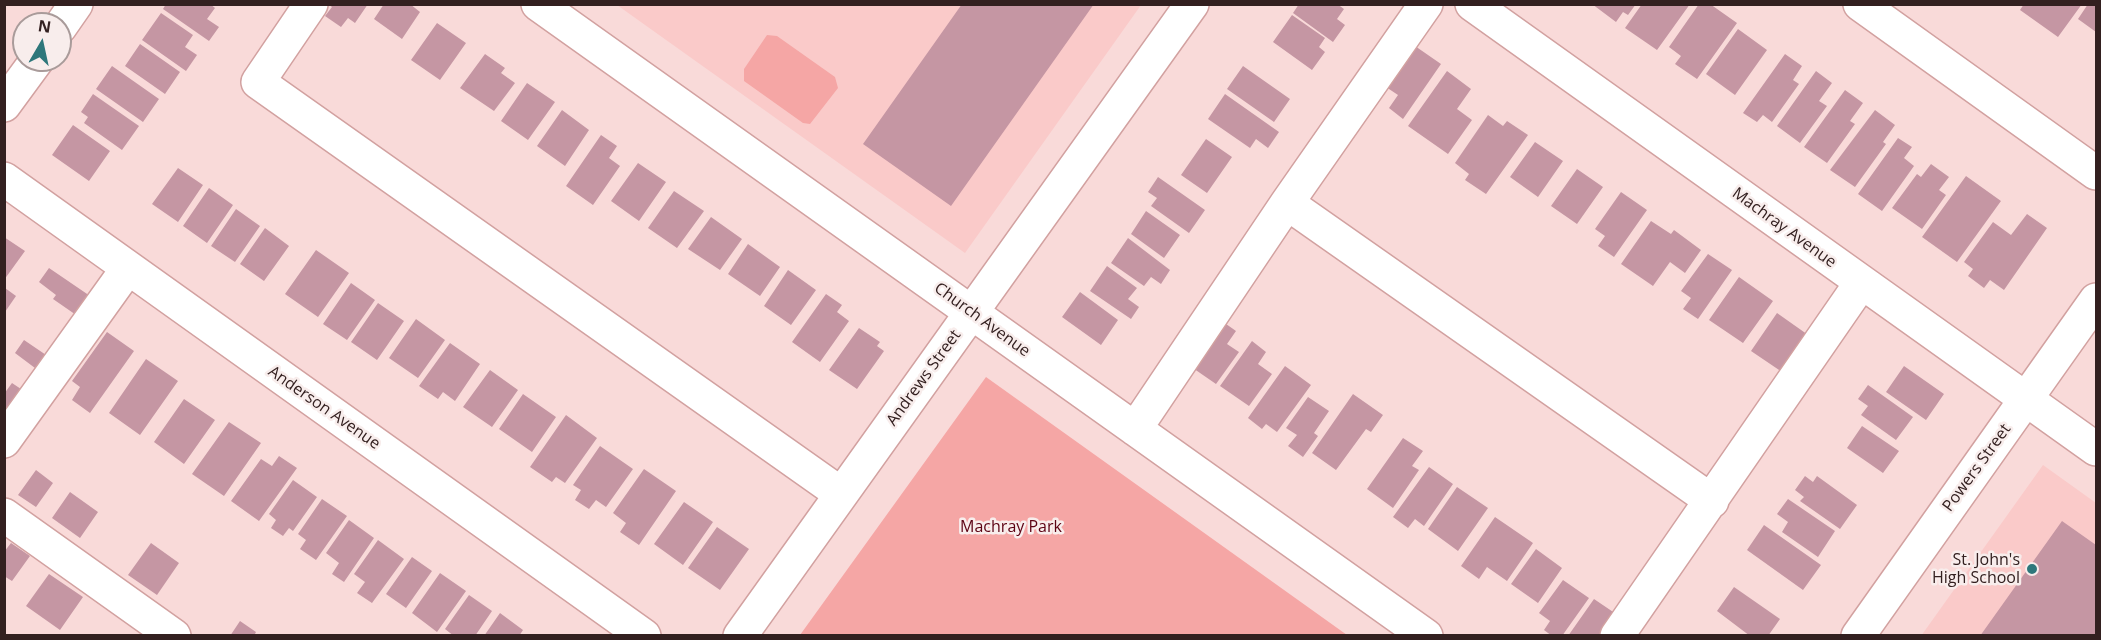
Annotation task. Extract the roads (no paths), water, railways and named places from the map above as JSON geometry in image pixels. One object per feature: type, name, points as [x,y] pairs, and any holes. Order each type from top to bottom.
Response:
[{"type":"street","points":[[311,4],[258,82],[841,494]]},
{"type":"street","name":"Church Avenue","points":[[538,4],[1426,636]]},
{"type":"street","name":"Andrews Street","points":[[740,636],[1192,4]]},
{"type":"street","points":[[1135,429],[1287,203],[1426,4]]},
{"type":"street","name":"Machray Avenue","points":[[1472,4],[2097,449]]},
{"type":"street","points":[[1860,4],[2097,173]]},
{"type":"street","points":[[4,105],[28,72]]},
{"type":"street","name":"Anderson Avenue","points":[[4,180],[644,636]]},
{"type":"street","points":[[1287,203],[1712,501]]},
{"type":"street","points":[[4,441],[128,268]]},
{"type":"street","points":[[1617,636],[1861,283]]},
{"type":"street","name":"Powers Street","points":[[1858,636],[2097,300]]},
{"type":"street","points":[[4,515],[174,636]]},
{"type":"place","name":"St. John's High School","points":[[2032,569]]},
{"type":"park label","name":"Machray Park","points":[[1011,527]]}]
